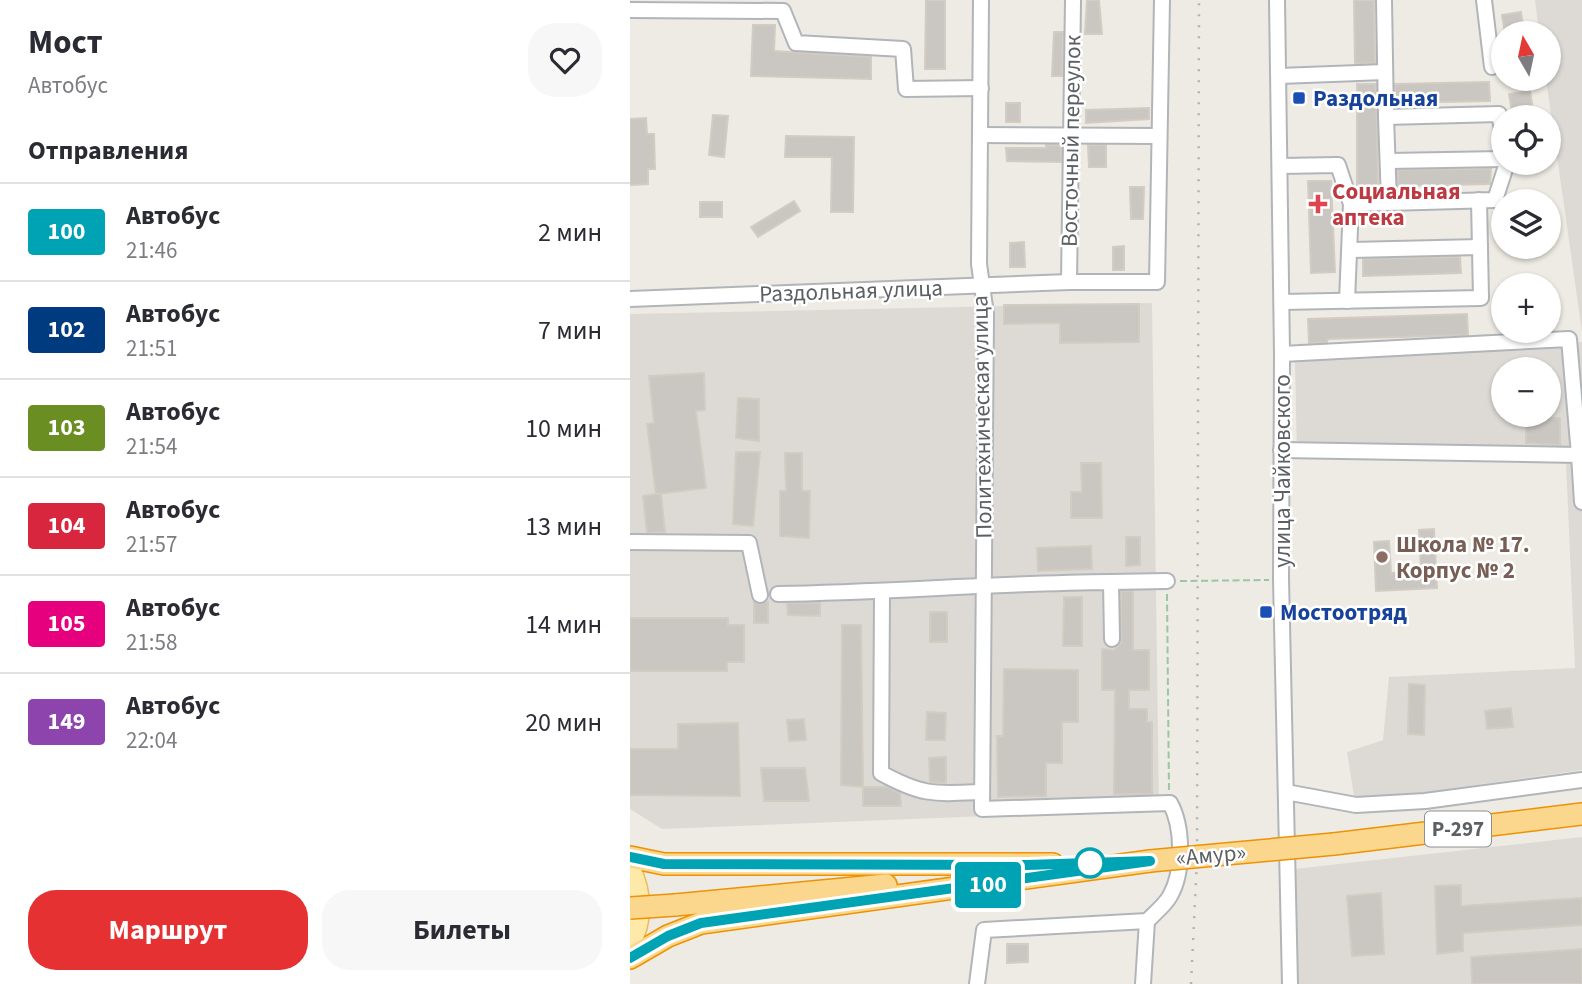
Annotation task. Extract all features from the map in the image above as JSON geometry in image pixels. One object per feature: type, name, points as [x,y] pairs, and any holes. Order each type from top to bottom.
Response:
[{"type":"highway","name":"«Амур»","points":[[630,908],[1334,844],[1582,814]]},
{"type":"highway","points":[[630,857],[664,864],[1027,865],[1150,861]]},
{"type":"highway","points":[[630,958],[668,936],[701,923],[1150,861]]},
{"type":"main road","points":[[630,867],[639,892],[640,908],[630,945]]},
{"type":"street","name":"Политехническая улица","points":[[981,0],[981,286],[986,314],[981,792]]},
{"type":"street","name":"Восточный переулок","points":[[1069,282],[1073,0]]},
{"type":"street","points":[[980,135],[1159,136],[1162,0]]},
{"type":"street","name":"улица Чайковского","points":[[1277,0],[1282,302],[1281,579],[1293,982]]},
{"type":"street","points":[[1384,0],[1389,202]]},
{"type":"street","points":[[1484,0],[1491,59]]},
{"type":"street","points":[[630,10],[783,11],[796,43],[903,49],[906,89],[981,88]]},
{"type":"street","points":[[1279,76],[1385,72]]},
{"type":"street","points":[[1386,117],[1491,114]]},
{"type":"street","name":"Раздольная улица","points":[[630,299],[1069,282],[1157,282],[1159,136]]},
{"type":"street","points":[[1388,161],[1491,161]]},
{"type":"street","points":[[1280,166],[1338,165],[1351,204],[1347,301]]},
{"type":"street","points":[[1351,204],[1495,200],[1501,175]]},
{"type":"street","points":[[1282,302],[1481,298],[1479,200]]},
{"type":"street","points":[[1351,250],[1480,247]]},
{"type":"street","points":[[1282,354],[1569,340],[1582,502]]},
{"type":"street","points":[[1281,450],[1580,463]]},
{"type":"street","points":[[630,542],[748,543],[760,595]]},
{"type":"street","points":[[778,594],[882,592],[983,583],[1167,581]]},
{"type":"street","points":[[1111,582],[1112,639]]},
{"type":"street","points":[[882,592],[881,773],[914,791],[928,794],[981,792],[982,809],[1170,803],[1177,817],[1179,870],[1170,896],[1147,921],[1143,984]]},
{"type":"street","points":[[1286,792],[1356,804],[1425,801],[1582,780]]},
{"type":"street","points":[[977,984],[984,930],[1147,921]]},
{"type":"path","points":[[1170,803],[1167,581],[1281,579]]},
{"type":"shaded area","points":[[1535,0],[1582,0],[1582,332],[1560,175],[1561,105],[1550,105],[1548,91],[1561,91],[1561,21],[1538,21]]},
{"type":"shaded area","points":[[1152,303],[1159,809],[662,829],[630,809],[630,314]]},
{"type":"shaded area","points":[[1582,342],[1582,770],[1355,802],[1347,752],[1383,740],[1389,677],[1575,668],[1566,463],[1297,457],[1295,361]]},
{"type":"shaded area","points":[[1582,837],[1582,984],[1298,984],[1294,869]]},
{"type":"building","points":[[926,0],[945,0],[945,69],[925,69]]},
{"type":"building","points":[[1087,0],[1099,0],[1102,34],[1085,34]]},
{"type":"building","points":[[1354,0],[1374,0],[1375,63],[1355,64]]},
{"type":"building","points":[[1521,12],[1522,21],[1503,21],[1502,15]]},
{"type":"building","points":[[753,25],[775,25],[774,51],[871,57],[871,79],[751,76]]},
{"type":"building","points":[[1054,32],[1063,32],[1062,76],[1052,76]]},
{"type":"building","points":[[1489,82],[1490,101],[1395,103],[1395,84]]},
{"type":"building","points":[[1357,84],[1376,84],[1378,185],[1357,186]]},
{"type":"building","points":[[1530,91],[1532,105],[1511,105],[1509,94]]},
{"type":"building","points":[[1006,103],[1020,103],[1020,122],[1006,122]]},
{"type":"building","points":[[1149,108],[1149,119],[1086,123],[1086,110]]},
{"type":"building","points":[[713,115],[728,116],[724,157],[709,155]]},
{"type":"building","points":[[646,118],[647,134],[654,134],[655,169],[648,169],[648,184],[630,185],[630,119]]},
{"type":"building","points":[[786,136],[854,137],[853,212],[831,212],[832,157],[785,157]]},
{"type":"building","points":[[1046,145],[1061,145],[1061,162],[1007,161],[1006,148],[1046,148]]},
{"type":"building","points":[[1088,145],[1106,145],[1106,167],[1089,167]]},
{"type":"building","points":[[1491,169],[1490,184],[1398,186],[1398,170]]},
{"type":"building","points":[[1308,181],[1331,181],[1335,272],[1311,273]]},
{"type":"building","points":[[1130,187],[1144,187],[1143,219],[1131,219]]},
{"type":"building","points":[[794,201],[800,211],[758,237],[751,227]]},
{"type":"building","points":[[700,202],[722,202],[722,217],[700,217]]},
{"type":"building","points":[[1024,242],[1025,267],[1010,267],[1010,243]]},
{"type":"building","points":[[1124,246],[1124,270],[1113,270],[1113,247]]},
{"type":"building","points":[[1460,257],[1461,273],[1363,276],[1363,259]]},
{"type":"building","points":[[1139,304],[1139,342],[1060,343],[1060,323],[1004,324],[1004,305]]},
{"type":"building","points":[[1467,314],[1468,335],[1328,339],[1327,342],[1309,343],[1308,319]]},
{"type":"building","points":[[704,373],[705,410],[696,411],[706,488],[657,494],[661,494],[665,532],[647,533],[643,496],[656,494],[647,424],[654,423],[649,376]]},
{"type":"building","points":[[738,398],[759,399],[759,441],[736,438]]},
{"type":"building","points":[[1526,427],[1560,427],[1560,445],[1526,443]]},
{"type":"building","points":[[736,452],[760,452],[753,526],[733,524]]},
{"type":"building","points":[[785,453],[802,453],[802,491],[810,491],[809,538],[780,536],[780,491],[786,491]]},
{"type":"building","points":[[1081,463],[1101,463],[1102,518],[1071,518],[1071,492],[1082,492]]},
{"type":"building","name":"Школа № 17. Корпус № 2","points":[[1434,529],[1437,588],[1376,591],[1374,542],[1389,541],[1391,573],[1421,571],[1419,530]]},
{"type":"building","points":[[1126,537],[1140,537],[1140,565],[1126,566]]},
{"type":"building","points":[[1091,546],[1092,569],[1038,571],[1037,548]]},
{"type":"building","points":[[1121,591],[1133,591],[1133,650],[1149,650],[1149,690],[1129,690],[1129,709],[1147,709],[1147,722],[1152,722],[1152,794],[1114,794],[1115,690],[1102,690],[1102,649],[1114,650],[1121,643]]},
{"type":"building","points":[[1064,597],[1082,597],[1082,646],[1063,646]]},
{"type":"building","points":[[754,602],[768,602],[768,623],[754,623]]},
{"type":"building","points":[[787,603],[820,603],[820,616],[788,615]]},
{"type":"building","points":[[930,612],[947,612],[947,642],[930,642]]},
{"type":"building","points":[[630,618],[728,618],[728,625],[744,625],[744,662],[727,662],[727,671],[630,671]]},
{"type":"building","points":[[842,625],[861,625],[863,787],[841,785]]},
{"type":"building","points":[[1004,669],[1078,670],[1078,722],[1062,722],[1062,763],[1046,763],[1046,796],[998,797],[997,736],[1003,736]]},
{"type":"building","points":[[1409,684],[1425,685],[1424,735],[1408,734]]},
{"type":"building","points":[[1511,708],[1513,727],[1487,729],[1485,711]]},
{"type":"building","points":[[927,712],[946,713],[945,740],[926,740]]},
{"type":"building","points":[[804,719],[806,740],[789,741],[787,720]]},
{"type":"building","points":[[738,723],[740,796],[630,795],[630,749],[678,749],[678,724]]},
{"type":"building","points":[[946,757],[946,783],[930,782],[929,758]]},
{"type":"building","points":[[761,768],[805,768],[809,801],[764,801]]},
{"type":"building","points":[[863,787],[887,787],[900,793],[901,806],[863,806]]},
{"type":"building","points":[[1461,885],[1461,906],[1582,898],[1582,925],[1463,933],[1463,951],[1437,954],[1435,886]]},
{"type":"building","points":[[1381,893],[1384,954],[1352,956],[1347,896]]},
{"type":"building","points":[[1007,944],[1028,944],[1028,962],[1007,963]]},
{"type":"building","points":[[1582,949],[1582,984],[1472,984],[1471,957]]},
{"type":"railway","points":[[1191,984],[1197,859],[1199,0]]},
{"type":"bus line","name":"100","points":[[630,857],[664,864],[1027,865],[1150,861],[934,893],[701,923],[668,936],[630,958]]},
{"type":"place","name":"Раздольная","points":[[1299,98]]},
{"type":"place","name":"Социальная аптека","points":[[1318,204]]},
{"type":"place","name":"Школа № 17. Корпус № 2","points":[[1382,557]]},
{"type":"place","name":"Мостоотряд","points":[[1266,612]]}]
